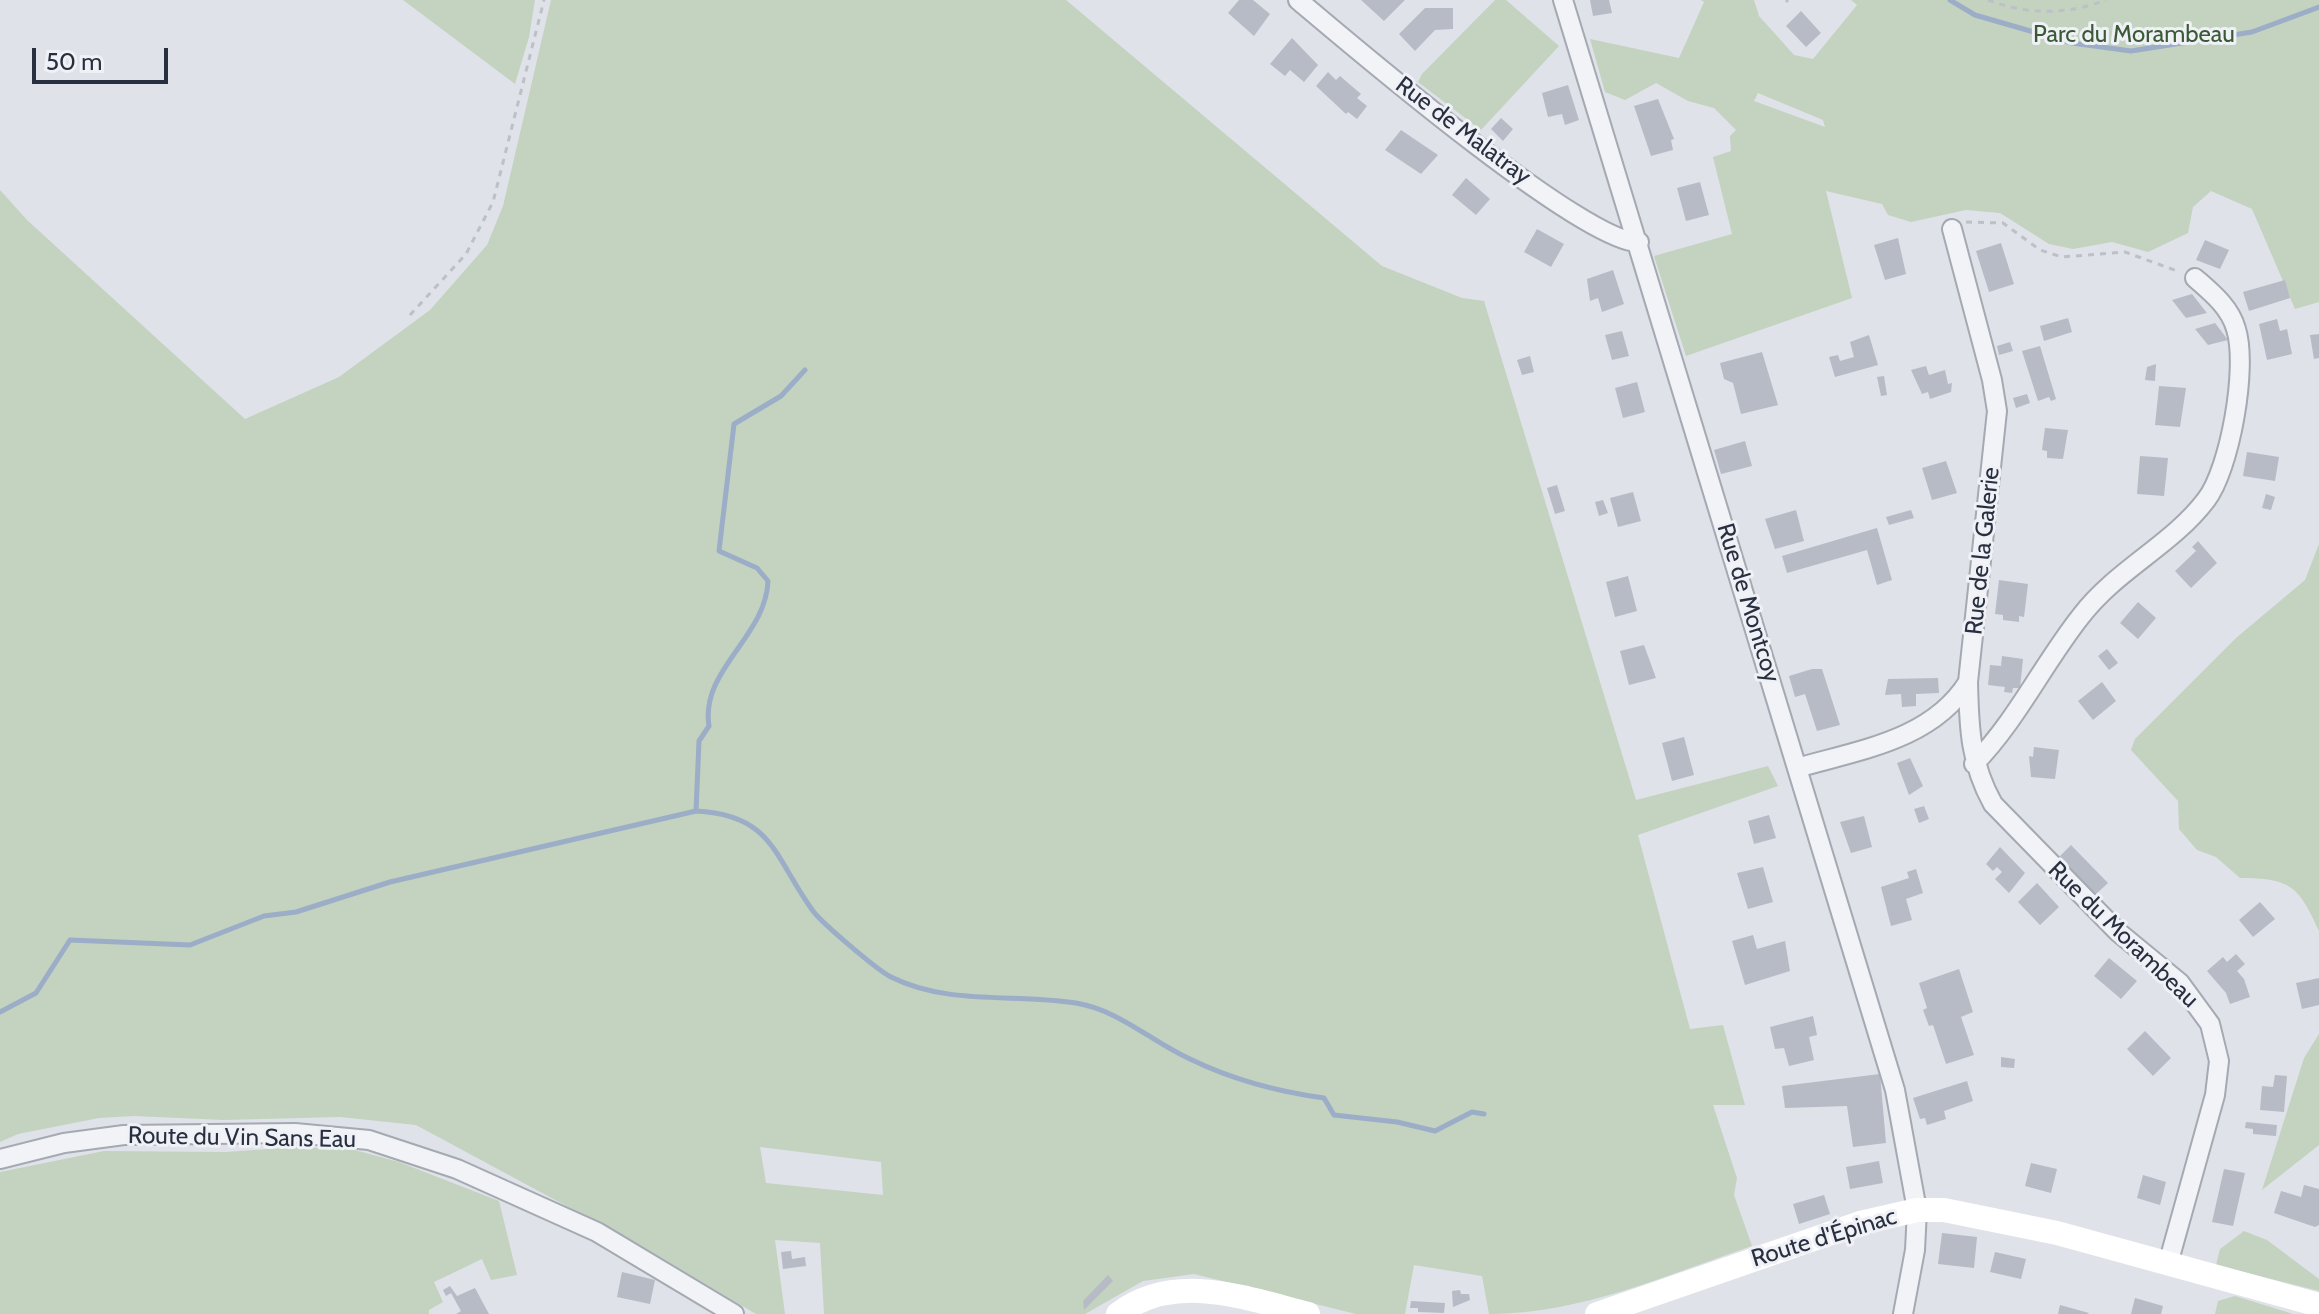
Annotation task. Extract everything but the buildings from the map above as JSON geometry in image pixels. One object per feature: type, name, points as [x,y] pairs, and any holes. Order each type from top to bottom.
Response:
[{"type":"main road","name":"Route d'Épinac","points":[[1597,1314],[1825,1234],[1917,1210],[1987,1216],[2319,1305]]},
{"type":"main road","points":[[1118,1314],[1145,1296],[1165,1290],[1233,1296],[1308,1314]]},
{"type":"street","name":"Rue de Malatray","points":[[1298,0],[1499,161],[1590,225],[1630,243],[1639,242]]},
{"type":"street","name":"Rue de Montcoy","points":[[1563,0],[1895,1090],[1917,1210],[1915,1250],[1903,1314]]},
{"type":"street","name":"Rue de la Galerie","points":[[1952,229],[1992,380],[1997,411],[1968,682]]},
{"type":"street","points":[[1974,764],[2013,717],[2089,606],[2193,515],[2218,481],[2227,447],[2240,357],[2237,330],[2230,314],[2195,278]]},
{"type":"street","points":[[1797,768],[1923,727],[1945,713],[1968,682]]},
{"type":"street","name":"Rue du Morambeau","points":[[1968,682],[1970,745],[1974,764],[1993,804],[2118,932],[2180,983],[2210,1024],[2219,1061],[2215,1095],[2168,1264]]},
{"type":"street","name":"Route du Vin Sans Eau","points":[[0,1159],[64,1143],[124,1135],[295,1133],[369,1140],[457,1169],[597,1232],[734,1314]]},
{"type":"path","points":[[410,315],[466,254],[493,202],[544,0]]},
{"type":"path","points":[[1988,0],[2015,10],[2078,11],[2106,0]]},
{"type":"path","points":[[1952,229],[1968,221],[2003,223],[2040,250],[2062,257],[2125,252],[2195,278]]},
{"type":"green space","points":[[403,0],[535,0],[529,37],[515,84]]},
{"type":"green space","points":[[551,0],[1066,0],[1382,266],[1462,298],[1484,301],[1636,800],[1768,766],[1778,786],[1638,835],[1690,1029],[1723,1025],[1745,1105],[1713,1105],[1737,1178],[1734,1195],[1752,1246],[1623,1291],[1523,1312],[1489,1314],[1482,1276],[1414,1265],[1405,1314],[1356,1314],[1194,1274],[1143,1281],[1085,1314],[824,1314],[820,1243],[775,1240],[785,1314],[756,1314],[648,1250],[416,1125],[340,1117],[224,1120],[134,1116],[99,1118],[18,1134],[0,1142],[0,190],[27,220],[245,419],[339,377],[430,310],[487,245],[503,206]],"holes":[[[760,1147],[881,1162],[883,1195],[766,1183]]]},
{"type":"green space","points":[[1495,0],[1506,0],[1559,46],[1481,130],[1418,82],[1422,74]]},
{"type":"green space","name":"Parc du Morambeau","points":[[1701,0],[1754,0],[1759,16],[1794,55],[1813,59],[1857,5],[1851,0],[2319,0],[2319,302],[2295,309],[2252,209],[2211,191],[2193,207],[2188,233],[2148,252],[2112,242],[2073,249],[2049,244],[2000,213],[1966,210],[1911,222],[1888,215],[1882,204],[1826,191],[1852,298],[1686,356],[1654,256],[1732,234],[1713,157],[1731,151],[1730,136],[1736,130],[1714,108],[1688,101],[1656,83],[1625,100],[1605,92],[1590,39],[1679,58],[1704,2]],"holes":[[[1758,93],[1823,120],[1825,127],[1754,101]]]},
{"type":"green space","points":[[2319,544],[2319,931],[2305,904],[2291,888],[2271,880],[2240,878],[2216,857],[2197,850],[2179,829],[2178,801],[2131,750],[2135,739],[2236,638],[2305,580]]},
{"type":"green space","points":[[2319,1034],[2319,1145],[2262,1190],[2304,1058]]},
{"type":"green space","points":[[297,1147],[351,1149],[399,1162],[499,1201],[517,1275],[491,1280],[482,1259],[434,1282],[443,1302],[429,1310],[429,1314],[0,1314],[0,1172],[104,1151],[226,1152]]},
{"type":"green space","points":[[2244,1231],[2267,1240],[2319,1279],[2319,1291],[2216,1265],[2220,1249]]},
{"type":"green space","points":[[2235,1296],[2293,1314],[2215,1314],[2218,1301]]},
{"type":"waterway","points":[[1950,0],[1975,15],[2072,43],[2131,51],[2252,32],[2319,7]]},
{"type":"waterway","points":[[696,811],[699,741],[709,726],[709,706],[714,688],[757,619],[765,601],[768,581],[757,568],[719,551],[734,424],[781,396],[805,370]]},
{"type":"waterway","points":[[0,1012],[36,993],[70,940],[190,945],[264,916],[296,912],[390,882],[696,811],[722,814],[757,830],[779,857],[818,917],[884,973],[913,986],[959,995],[1053,1000],[1092,1007],[1121,1019],[1176,1052],[1222,1073],[1273,1088],[1324,1098],[1334,1115],[1397,1122],[1435,1131],[1472,1112],[1484,1114]]}]
